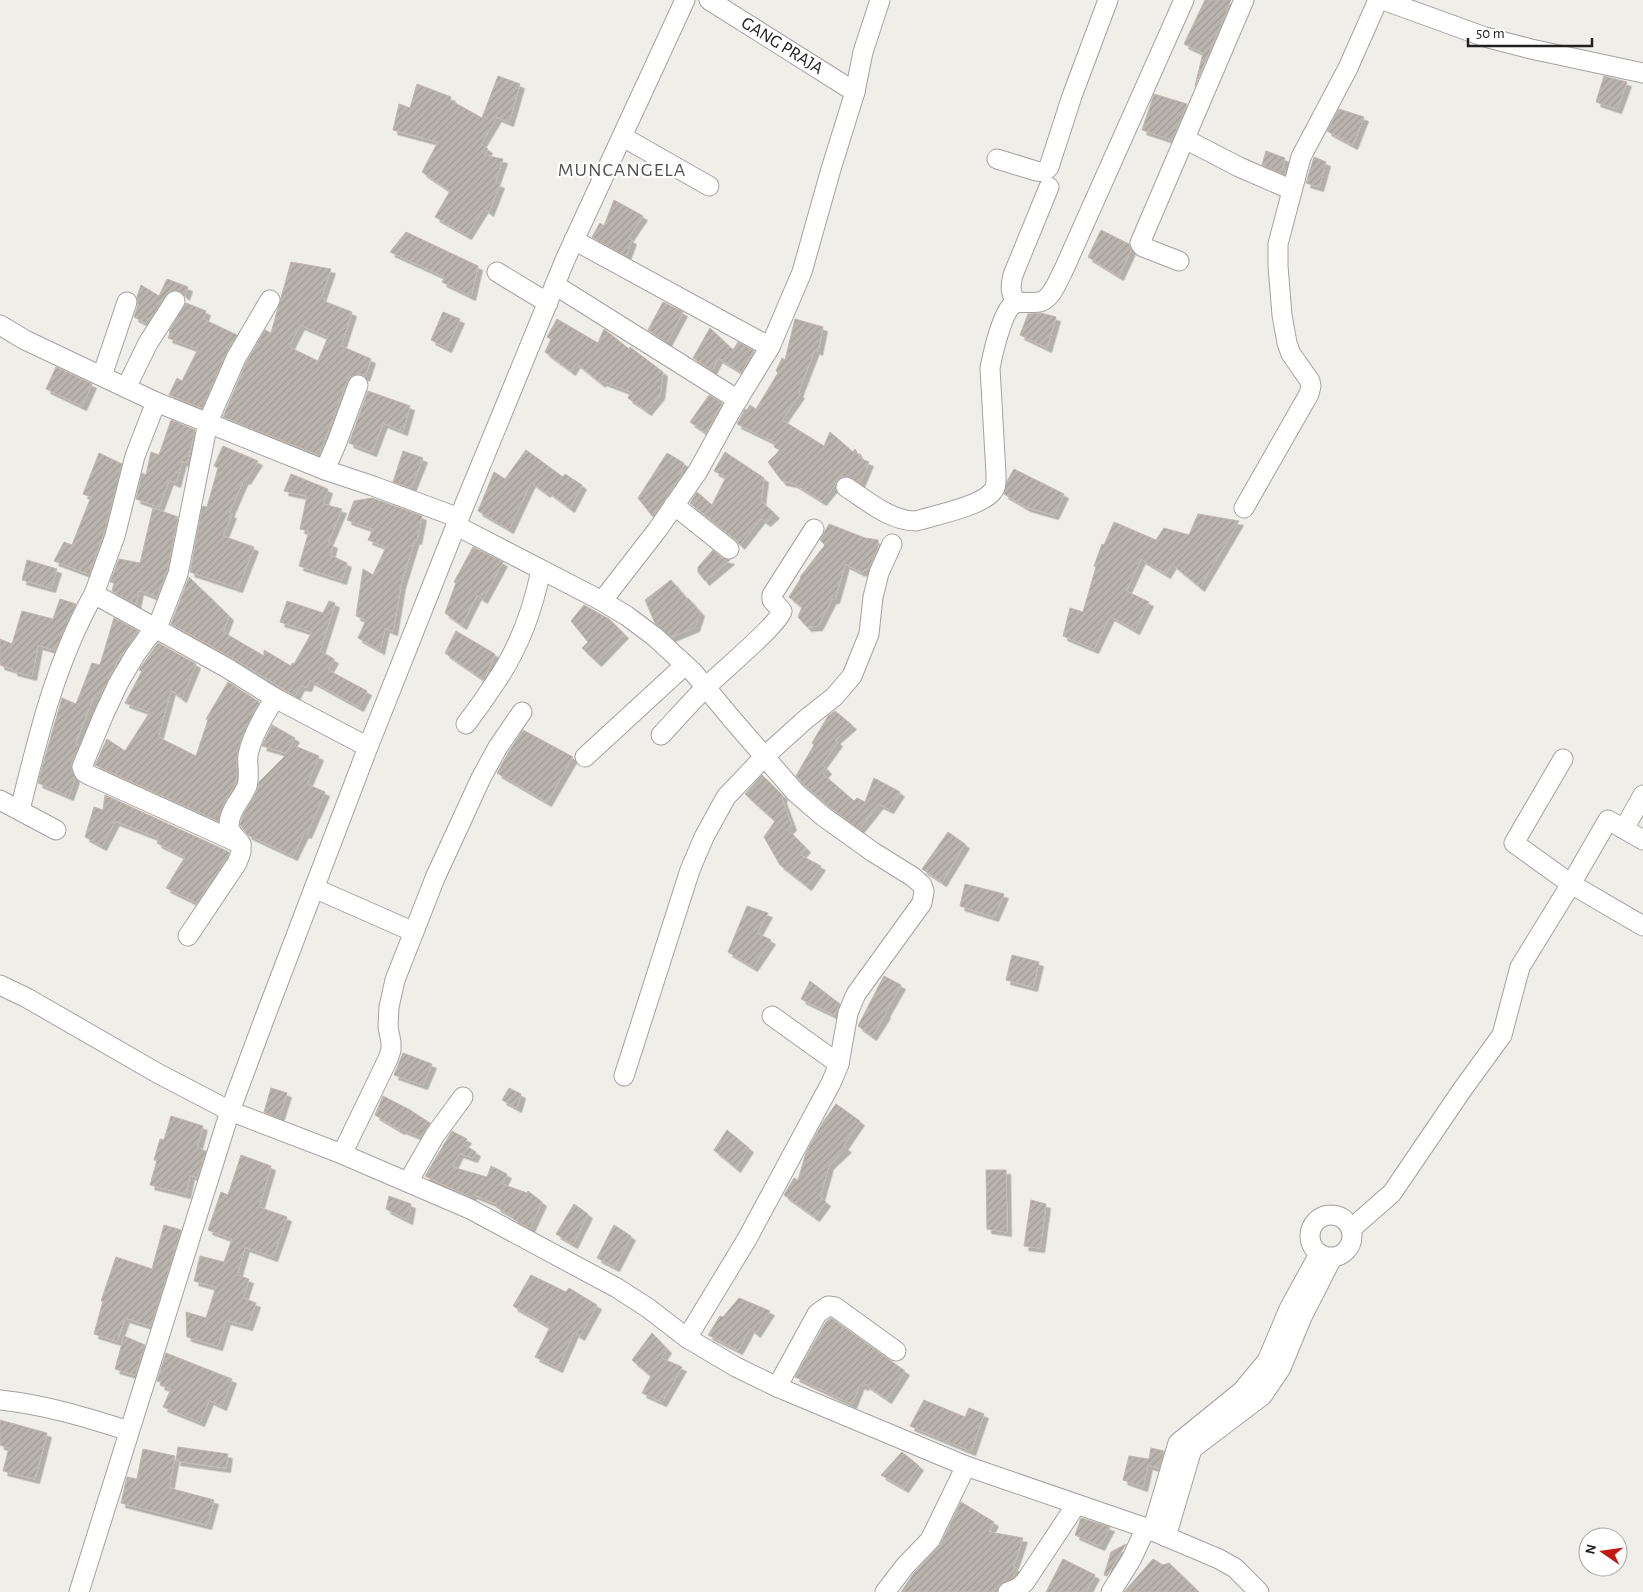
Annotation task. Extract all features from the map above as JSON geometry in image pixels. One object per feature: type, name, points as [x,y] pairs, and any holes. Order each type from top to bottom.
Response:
[{"type":"street","points":[[80,1592],[230,1110],[314,888],[368,747],[555,285],[685,0]]},
{"type":"street","name":"GANG PRAJA","points":[[709,0],[855,92]]},
{"type":"street","points":[[602,601],[658,529],[698,471],[770,346],[802,272],[855,92],[863,52],[880,0]]},
{"type":"street","points":[[997,159],[1042,172],[1046,171],[1049,167],[1072,96],[1108,0]]},
{"type":"street","points":[[846,487],[894,517],[905,521],[916,521],[979,502],[993,491],[996,485],[996,474],[990,368],[993,353],[1008,310],[1011,305],[1017,302],[1041,302],[1052,292],[1065,267],[1184,0]]},
{"type":"street","points":[[1178,261],[1140,244],[1244,0]]},
{"type":"street","points":[[1244,508],[1309,394],[1311,386],[1310,381],[1291,354],[1282,315],[1278,244],[1292,190],[1306,144],[1348,68],[1378,0]]},
{"type":"street","points":[[1383,0],[1485,37],[1643,73]]},
{"type":"street","points":[[623,136],[709,186]]},
{"type":"street","points":[[1185,139],[1246,171],[1292,190]]},
{"type":"street","points":[[1017,302],[1012,295],[1010,285],[1049,188]]},
{"type":"street","points":[[574,240],[770,346]]},
{"type":"street","points":[[497,272],[548,303]]},
{"type":"street","points":[[555,285],[738,400]]},
{"type":"street","points":[[241,844],[84,772],[82,767],[118,684],[135,655],[157,628],[178,574],[208,422],[236,358],[270,300]]},
{"type":"street","points":[[126,388],[148,343],[176,301]]},
{"type":"street","points":[[102,376],[127,302]]},
{"type":"street","points":[[0,326],[25,340],[156,402],[325,470],[373,486],[458,522],[541,570],[627,616],[655,637],[685,665],[796,793],[824,817],[922,885],[924,891],[922,903],[856,994],[848,1013],[839,1064],[814,1117],[747,1239],[687,1338]]},
{"type":"street","points":[[325,470],[358,385]]},
{"type":"street","points":[[20,810],[37,738],[60,665],[82,615],[94,594],[115,536],[135,456],[156,402]]},
{"type":"street","points":[[674,505],[729,549]]},
{"type":"street","points":[[661,735],[706,687],[781,615],[782,610],[772,600],[772,595],[814,529]]},
{"type":"street","points":[[624,1076],[690,870],[701,846],[726,797],[764,756],[834,697],[852,676],[868,634],[873,597],[879,573],[892,544]]},
{"type":"street","points":[[466,724],[496,682],[514,650],[530,612],[541,570]]},
{"type":"street","points":[[94,594],[227,668],[275,698],[368,747]]},
{"type":"street","points":[[585,757],[685,665]]},
{"type":"street","points":[[188,936],[237,863],[241,852],[241,844],[231,832],[230,818],[248,785],[247,763],[253,740],[275,698]]},
{"type":"street","points":[[342,1154],[388,1059],[391,1050],[388,1027],[389,1007],[395,980],[435,878],[481,778],[498,747],[522,712]]},
{"type":"street","points":[[1562,759],[1514,843],[1571,884],[1643,926]]},
{"type":"street","points":[[1624,829],[1643,796]]},
{"type":"street","points":[[0,800],[56,830]]},
{"type":"street","points":[[1351,1228],[1392,1193],[1502,1035],[1520,967],[1608,820],[1643,840]]},
{"type":"street","points":[[314,888],[414,932]]},
{"type":"street","points":[[0,985],[27,998],[159,1074],[230,1110],[342,1154],[470,1210],[618,1288],[687,1338],[736,1368],[776,1387],[966,1466],[1154,1532],[1219,1559],[1235,1568],[1259,1592]]},
{"type":"street","points":[[772,1016],[839,1064]]},
{"type":"street","points":[[408,1182],[435,1135],[462,1097]]},
{"type":"street","points":[[1330,1215],[1343,1218],[1351,1228],[1352,1242],[1345,1253],[1326,1256],[1311,1244],[1310,1231],[1318,1219],[1330,1215]]},
{"type":"street","points":[[1111,1592],[1131,1560],[1154,1532],[1178,1443],[1222,1415],[1262,1396],[1281,1368],[1326,1256]]},
{"type":"street","points":[[776,1387],[817,1314],[828,1306],[835,1307],[896,1351]]},
{"type":"street","points":[[0,1400],[63,1410],[129,1431]]},
{"type":"street","points":[[885,1592],[905,1566],[930,1540],[966,1466]]},
{"type":"street","points":[[1008,1592],[1018,1588],[1025,1582],[1076,1505]]},
{"type":"building","points":[[1205,0],[1231,0],[1195,86],[1203,53],[1184,44]]},
{"type":"building","points":[[498,76],[520,84],[509,122],[497,117],[481,144],[488,149],[484,155],[503,159],[495,182],[500,184],[489,212],[484,208],[467,235],[435,217],[450,191],[422,172],[438,142],[393,130],[399,104],[410,108],[417,84],[451,97],[450,100],[482,118]]},
{"type":"building","points":[[1604,76],[1627,82],[1617,109],[1596,102]]},
{"type":"building","points":[[1154,94],[1187,104],[1172,140],[1142,130]]},
{"type":"building","points":[[1339,109],[1364,117],[1353,145],[1327,131]]},
{"type":"building","points":[[1266,151],[1285,158],[1282,170],[1286,171],[1285,175],[1262,165]]},
{"type":"building","points":[[1314,157],[1326,162],[1319,187],[1306,183]]},
{"type":"building","points":[[614,200],[643,216],[628,238],[632,240],[626,256],[592,237],[600,223],[604,226]]},
{"type":"building","points":[[1101,230],[1129,244],[1131,250],[1119,276],[1088,257]]},
{"type":"building","points":[[406,232],[478,266],[471,296],[442,282],[445,277],[390,252]]},
{"type":"building","points":[[291,262],[331,269],[321,298],[326,300],[326,302],[352,312],[341,346],[371,359],[365,377],[361,374],[356,374],[347,381],[319,455],[223,417],[246,363],[265,330],[271,333]],"holes":[[[300,325],[328,337],[318,361],[289,347]]]},
{"type":"building","points":[[167,279],[188,287],[185,296],[176,290],[169,291],[150,319],[147,318],[146,323],[134,317],[141,285],[159,296]]},
{"type":"building","points":[[663,302],[683,312],[667,342],[648,330]]},
{"type":"building","points":[[186,303],[206,311],[203,319],[237,335],[226,353],[202,408],[169,395],[177,378],[182,381],[198,349],[168,338],[169,331]]},
{"type":"building","points":[[443,312],[460,319],[447,348],[431,340]]},
{"type":"building","points":[[1041,313],[1056,317],[1047,348],[1020,335],[1028,314]]},
{"type":"building","points":[[557,319],[598,343],[604,329],[663,372],[660,395],[647,411],[628,398],[631,392],[602,381],[601,383],[576,363],[571,371],[545,352],[551,339],[547,337]]},
{"type":"building","points":[[795,319],[823,327],[818,351],[815,349],[798,393],[800,394],[782,420],[824,446],[830,432],[853,452],[855,449],[861,459],[869,462],[860,483],[847,476],[841,477],[822,501],[793,483],[782,481],[768,462],[780,450],[774,447],[776,443],[737,424],[745,409],[747,410],[750,405],[756,409],[778,373],[776,371],[782,358],[785,360]]},
{"type":"building","points":[[710,328],[733,350],[738,342],[754,351],[741,372],[718,358],[712,370],[693,358]]},
{"type":"building","points":[[56,367],[92,384],[82,406],[46,389]]},
{"type":"building","points":[[368,391],[410,406],[403,431],[383,423],[372,452],[349,443]]},
{"type":"building","points":[[709,395],[722,403],[706,433],[690,422]]},
{"type":"building","points":[[171,420],[195,430],[187,463],[182,461],[176,483],[169,480],[159,507],[136,499],[142,473],[146,475],[151,452],[159,455]]},
{"type":"building","points":[[223,446],[258,461],[246,480],[244,479],[229,513],[232,514],[223,536],[254,547],[238,588],[190,572],[202,508],[203,506],[207,507],[218,468],[214,466]]},
{"type":"building","points":[[526,450],[563,477],[565,474],[582,485],[570,508],[531,482],[509,529],[478,511],[494,472],[505,479]]},
{"type":"building","points":[[403,451],[423,458],[411,488],[393,482]]},
{"type":"building","points":[[725,452],[764,478],[761,501],[775,514],[766,522],[761,518],[740,545],[690,503],[697,492],[712,505],[726,477],[714,471]]},
{"type":"building","points":[[99,453],[122,464],[104,533],[89,574],[54,561],[64,542],[72,545],[91,497],[83,494]]},
{"type":"building","points":[[667,453],[684,463],[680,473],[682,474],[653,517],[638,498]]},
{"type":"building","points":[[1014,469],[1064,494],[1054,515],[1026,507],[1004,494],[1007,481]]},
{"type":"building","points":[[291,474],[328,489],[323,504],[342,509],[328,542],[333,544],[330,555],[347,563],[342,580],[299,566],[309,531],[300,529],[307,496],[284,491]]},
{"type":"building","points":[[372,498],[422,516],[417,540],[415,539],[401,584],[393,631],[385,628],[380,650],[358,638],[366,620],[356,616],[363,569],[373,575],[386,547],[368,540],[373,529],[347,520],[354,501]]},
{"type":"building","points":[[153,508],[178,517],[167,571],[157,597],[139,590],[136,605],[112,591],[114,583],[110,582],[119,559],[140,563]]},
{"type":"building","points":[[1198,514],[1239,521],[1200,587],[1172,564],[1166,574],[1141,559],[1126,591],[1149,602],[1135,630],[1110,616],[1094,649],[1063,636],[1070,608],[1083,612],[1096,567],[1094,566],[1102,544],[1104,545],[1114,522],[1156,540],[1164,528],[1189,535]]},
{"type":"building","points":[[829,524],[865,538],[878,540],[878,548],[869,568],[861,572],[845,564],[835,599],[832,599],[818,626],[807,627],[798,617],[802,607],[789,597],[800,577],[825,545],[820,540]]},
{"type":"building","points":[[473,547],[503,562],[483,599],[477,595],[462,625],[445,613],[456,583],[454,582]]},
{"type":"building","points":[[713,550],[722,558],[730,560],[705,581],[698,572],[698,567]]},
{"type":"building","points":[[27,560],[57,569],[51,588],[22,580]]},
{"type":"building","points":[[189,577],[229,616],[223,632],[264,656],[264,650],[291,666],[292,663],[294,664],[312,632],[280,622],[287,601],[323,613],[329,601],[335,603],[320,651],[334,659],[328,670],[367,691],[359,707],[310,680],[307,687],[300,686],[295,696],[233,658],[171,624]]},
{"type":"building","points":[[671,580],[700,612],[695,627],[671,637],[655,623],[645,600]]},
{"type":"building","points":[[60,599],[76,604],[55,650],[38,645],[32,676],[0,665],[0,639],[12,644],[22,611],[53,619]]},
{"type":"building","points":[[584,605],[609,619],[624,634],[597,662],[582,648],[588,642],[571,621]]},
{"type":"building","points":[[114,618],[138,631],[117,662],[99,698],[94,696],[75,744],[79,746],[71,763],[75,778],[69,796],[38,783],[62,698],[76,704],[92,663],[100,665]]},
{"type":"building","points":[[456,631],[495,654],[484,680],[445,653]]},
{"type":"building","points":[[158,643],[196,664],[182,698],[171,690],[158,737],[196,756],[208,720],[206,719],[228,682],[259,702],[242,736],[237,754],[236,782],[223,805],[218,821],[95,765],[107,739],[125,751],[150,712],[125,703],[142,671],[139,670]]},
{"type":"building","points":[[835,711],[852,725],[835,740],[838,742],[822,764],[827,770],[823,774],[854,801],[857,798],[865,802],[874,778],[900,792],[889,809],[879,804],[859,829],[831,808],[796,776],[828,716]]},
{"type":"building","points":[[272,725],[295,738],[286,753],[262,746]]},
{"type":"building","points":[[523,730],[573,757],[547,802],[497,773]]},
{"type":"building","points":[[295,746],[319,756],[307,784],[325,792],[307,834],[304,833],[293,856],[248,835],[240,825],[243,815],[257,791],[259,782]]},
{"type":"building","points":[[762,775],[783,796],[782,799],[792,826],[788,830],[806,848],[800,855],[821,866],[807,886],[780,865],[764,837],[775,821],[745,794]]},
{"type":"building","points":[[105,795],[229,852],[197,903],[166,888],[185,857],[157,843],[159,838],[115,821],[102,846],[85,837],[94,807],[103,810]]},
{"type":"building","points":[[948,832],[965,844],[942,882],[922,869]]},
{"type":"building","points":[[965,884],[1004,894],[994,917],[960,906]]},
{"type":"building","points":[[747,906],[768,913],[757,933],[771,940],[753,967],[728,952]]},
{"type":"building","points":[[1012,955],[1039,962],[1033,987],[1006,980]]},
{"type":"building","points":[[884,976],[901,985],[872,1036],[858,1026]]},
{"type":"building","points":[[810,981],[840,1004],[834,1015],[801,999]]},
{"type":"building","points":[[403,1053],[432,1064],[423,1085],[394,1075]]},
{"type":"building","points":[[271,1088],[287,1093],[279,1118],[264,1112]]},
{"type":"building","points":[[509,1088],[521,1094],[517,1108],[502,1100]]},
{"type":"building","points":[[383,1096],[430,1123],[421,1137],[400,1130],[375,1115]]},
{"type":"building","points":[[836,1104],[860,1121],[843,1146],[847,1148],[829,1165],[820,1197],[826,1202],[815,1217],[784,1195],[794,1178],[798,1180],[806,1153],[823,1122]]},
{"type":"building","points":[[171,1116],[203,1126],[197,1148],[206,1151],[197,1177],[190,1175],[186,1194],[150,1185],[157,1160],[154,1160],[160,1139],[164,1140]]},
{"type":"building","points":[[727,1130],[749,1148],[736,1168],[714,1150]]},
{"type":"building","points":[[452,1131],[467,1139],[463,1144],[476,1152],[473,1158],[459,1153],[452,1167],[487,1177],[491,1166],[507,1174],[502,1184],[527,1193],[528,1191],[542,1202],[530,1228],[496,1207],[497,1204],[472,1194],[471,1197],[425,1176]]},
{"type":"building","points":[[241,1155],[271,1166],[259,1207],[287,1217],[273,1257],[245,1247],[237,1275],[249,1279],[243,1298],[256,1303],[248,1326],[226,1320],[218,1346],[187,1337],[186,1312],[206,1318],[216,1287],[194,1281],[200,1256],[224,1262],[232,1239],[208,1230],[221,1192],[228,1195]]},
{"type":"building","points":[[986,1170],[1006,1170],[1007,1232],[987,1229]]},
{"type":"building","points":[[389,1196],[411,1204],[408,1220],[386,1209]]},
{"type":"building","points":[[1031,1200],[1046,1204],[1040,1248],[1024,1246]]},
{"type":"building","points":[[574,1204],[588,1214],[573,1244],[556,1234]]},
{"type":"building","points":[[164,1225],[181,1230],[151,1326],[125,1318],[117,1341],[94,1334],[103,1301],[101,1301],[116,1257],[152,1269]]},
{"type":"building","points":[[614,1225],[631,1236],[615,1267],[597,1258]]},
{"type":"building","points":[[531,1275],[566,1292],[569,1288],[597,1305],[580,1336],[574,1332],[558,1368],[535,1357],[550,1327],[513,1306]]},
{"type":"building","points":[[739,1298],[770,1311],[756,1333],[750,1328],[738,1350],[708,1335],[720,1316],[723,1317]]},
{"type":"building","points":[[831,1318],[905,1371],[887,1399],[865,1384],[864,1386],[860,1384],[852,1404],[795,1377],[826,1322]]},
{"type":"building","points":[[652,1333],[667,1349],[661,1358],[682,1367],[662,1402],[642,1393],[651,1376],[632,1360]]},
{"type":"building","points":[[124,1336],[145,1345],[135,1375],[115,1369]]},
{"type":"building","points":[[166,1353],[232,1379],[222,1406],[209,1400],[200,1422],[163,1407],[171,1389],[160,1385],[161,1382],[157,1381]]},
{"type":"building","points":[[924,1400],[965,1417],[969,1408],[984,1414],[971,1451],[910,1426]]},
{"type":"building","points":[[0,1420],[47,1433],[35,1479],[3,1471],[9,1448],[0,1445]]},
{"type":"building","points":[[178,1447],[228,1454],[226,1468],[176,1461]]},
{"type":"building","points":[[1151,1448],[1164,1451],[1159,1468],[1148,1465],[1143,1487],[1123,1480],[1129,1456],[1149,1459]]},
{"type":"building","points":[[143,1449],[175,1456],[169,1488],[214,1500],[207,1525],[121,1503],[127,1477],[137,1479]]},
{"type":"building","points":[[902,1452],[919,1466],[904,1488],[881,1475]]},
{"type":"building","points":[[961,1502],[994,1522],[989,1532],[1023,1538],[1013,1567],[1018,1569],[1010,1579],[1000,1585],[997,1592],[901,1592],[914,1573],[940,1545]]},
{"type":"building","points":[[1081,1518],[1110,1527],[1100,1546],[1075,1535]]},
{"type":"building","points":[[1126,1544],[1107,1576],[1104,1575],[1111,1552]]},
{"type":"building","points":[[1063,1559],[1095,1575],[1086,1592],[1046,1592]]},
{"type":"building","points":[[1153,1559],[1163,1565],[1169,1563],[1199,1592],[1124,1592]]},
{"type":"district","name":"MUNCANGELA","points":[[622,170]]}]
